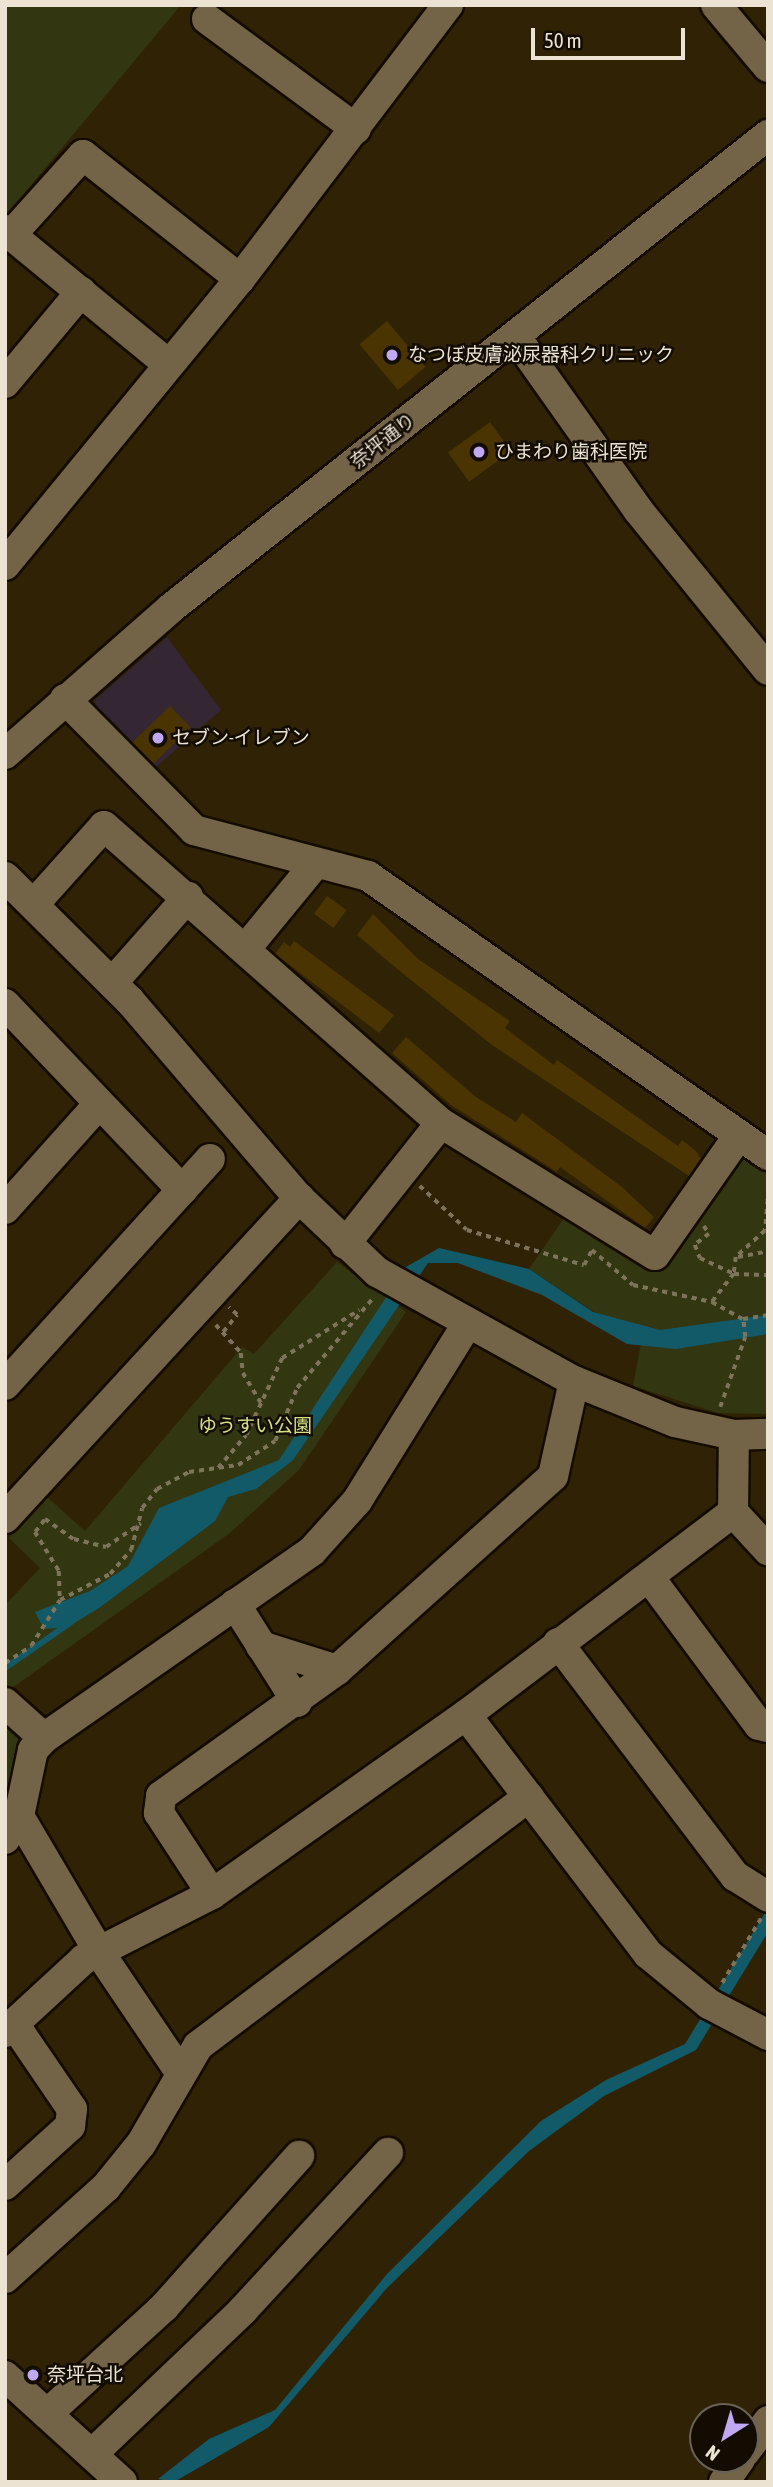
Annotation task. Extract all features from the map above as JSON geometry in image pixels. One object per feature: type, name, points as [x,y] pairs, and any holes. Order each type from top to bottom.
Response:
[{"type":"street","points":[[5,565],[167,363],[240,279],[448,5]]},
{"type":"street","points":[[716,5],[768,67]]},
{"type":"street","points":[[207,19],[356,129]]},
{"type":"street","name":"奈坪通り","points":[[5,754],[65,699],[768,135]]},
{"type":"street","points":[[167,363],[8,232],[83,155],[240,279]]},
{"type":"street","points":[[5,383],[81,292]]},
{"type":"street","points":[[515,336],[638,510],[768,670]]},
{"type":"street","points":[[65,699],[194,830],[368,876],[737,1138],[768,1155]]},
{"type":"street","points":[[35,903],[104,826],[247,947],[441,1124],[655,1255],[737,1138]]},
{"type":"street","points":[[247,947],[316,863]]},
{"type":"street","points":[[5,877],[35,903],[112,983],[299,1198],[345,1244],[402,1286],[574,1381],[675,1423],[726,1424],[768,1434]]},
{"type":"street","points":[[112,983],[188,897]]},
{"type":"street","points":[[11,1022],[99,1104],[182,1191]]},
{"type":"street","points":[[5,1209],[99,1104]]},
{"type":"street","points":[[345,1244],[441,1124]]},
{"type":"street","points":[[5,1385],[210,1159]]},
{"type":"street","points":[[5,1518],[299,1198]]},
{"type":"street","points":[[180,2072],[12,1827],[33,1750],[44,1738],[312,1551],[357,1501],[468,1323]]},
{"type":"street","points":[[212,1894],[159,1813],[162,1796],[298,1702],[337,1670],[552,1476],[574,1381]]},
{"type":"street","points":[[726,1424],[733,1512],[768,1550]]},
{"type":"street","points":[[5,2185],[70,2126],[72,2109],[10,2028],[99,1952],[212,1894],[466,1715],[733,1512]]},
{"type":"street","points":[[649,1577],[758,1725],[768,1727]]},
{"type":"street","points":[[235,1604],[298,1702]]},
{"type":"street","points":[[558,1643],[735,1876],[768,1897]]},
{"type":"street","points":[[261,1646],[337,1670]]},
{"type":"street","points":[[5,1703],[44,1738]]},
{"type":"street","points":[[466,1715],[648,1954],[715,2008],[768,2035]]},
{"type":"street","points":[[5,2278],[106,2187],[141,2144],[180,2072],[198,2046],[529,1797]]},
{"type":"street","points":[[92,2455],[243,2310],[388,2153]]},
{"type":"street","points":[[47,2414],[164,2307],[299,2156]]},
{"type":"street","points":[[5,2376],[122,2482]]},
{"type":"path","points":[[404,1171],[467,1230],[584,1265],[592,1250],[633,1285],[712,1302],[743,1319],[768,1315]]},
{"type":"path","points":[[712,1302],[734,1274],[736,1257],[765,1231],[768,1199]]},
{"type":"path","points":[[709,1234],[696,1252],[734,1274],[768,1275]]},
{"type":"path","points":[[736,1257],[768,1251]]},
{"type":"path","points":[[200,1306],[241,1353],[243,1373],[261,1403]]},
{"type":"path","points":[[5,1663],[31,1646],[60,1600],[110,1574],[131,1550],[141,1523],[142,1508],[172,1478],[238,1465],[275,1441],[297,1388],[364,1307],[282,1358],[261,1403],[218,1468]]},
{"type":"path","points":[[726,1424],[745,1337],[743,1319]]},
{"type":"path","points":[[60,1600],[59,1571],[35,1532],[45,1518],[74,1539],[106,1547],[141,1523]]},
{"type":"path","points":[[715,2008],[768,1907]]},
{"type":"shaded area","points":[[167,637],[221,710],[146,776],[93,716],[96,699]]},
{"type":"green space","points":[[5,5],[181,5],[7,214],[5,213]]},
{"type":"green space","points":[[737,1138],[768,1155],[768,1414],[718,1413],[633,1386],[641,1343],[529,1269],[573,1205],[655,1255]]},
{"type":"green space","name":"ゆうすい公園","points":[[337,1262],[406,1312],[299,1470],[230,1533],[5,1693],[5,1605],[40,1568],[9,1538],[46,1496],[85,1531],[242,1347],[254,1354]]},
{"type":"green space","points":[[5,1714],[30,1737],[5,1805]]},
{"type":"water","points":[[439,1248],[529,1269],[593,1312],[660,1330],[768,1315],[768,1334],[676,1349],[627,1344],[542,1295],[458,1263],[428,1263],[293,1460],[256,1489],[228,1497],[215,1521],[99,1608],[68,1627],[44,1629],[35,1612],[90,1591],[128,1566],[159,1508],[279,1460],[406,1267]]},
{"type":"water","points":[[768,1908],[768,1932],[696,2050],[604,2096],[529,2151],[387,2288],[269,2427],[174,2482],[158,2479],[209,2439],[275,2410],[387,2274],[541,2121],[606,2080],[685,2044]]},
{"type":"building","name":"なつぼ皮膚泌尿器科クリニック","points":[[387,321],[426,367],[398,390],[359,344]]},
{"type":"building","name":"ひまわり歯科医院","points":[[490,422],[511,451],[469,482],[448,453]]},
{"type":"building","name":"セブン-イレブン","points":[[170,706],[191,728],[153,764],[132,743]]},
{"type":"building","points":[[327,896],[346,910],[333,928],[314,914]]},
{"type":"building","points":[[373,914],[418,959],[510,1021],[505,1028],[554,1065],[557,1060],[678,1146],[682,1140],[696,1151],[701,1159],[689,1176],[492,1045],[396,968],[357,935]]},
{"type":"building","points":[[294,941],[394,1015],[379,1033],[275,954],[284,942],[290,947]]},
{"type":"building","points":[[406,1037],[476,1097],[516,1122],[522,1113],[622,1187],[654,1217],[645,1228],[560,1167],[557,1172],[451,1105],[392,1053]]},
{"type":"waterway","points":[[5,1668],[70,1623]]},
{"type":"place","name":"なつぼ皮膚泌尿器科クリニック","points":[[392,355]]},
{"type":"place","name":"ひまわり歯科医院","points":[[479,452]]},
{"type":"place","name":"セブン-イレブン","points":[[158,738]]},
{"type":"place","name":"奈坪台北","points":[[33,2375]]}]
